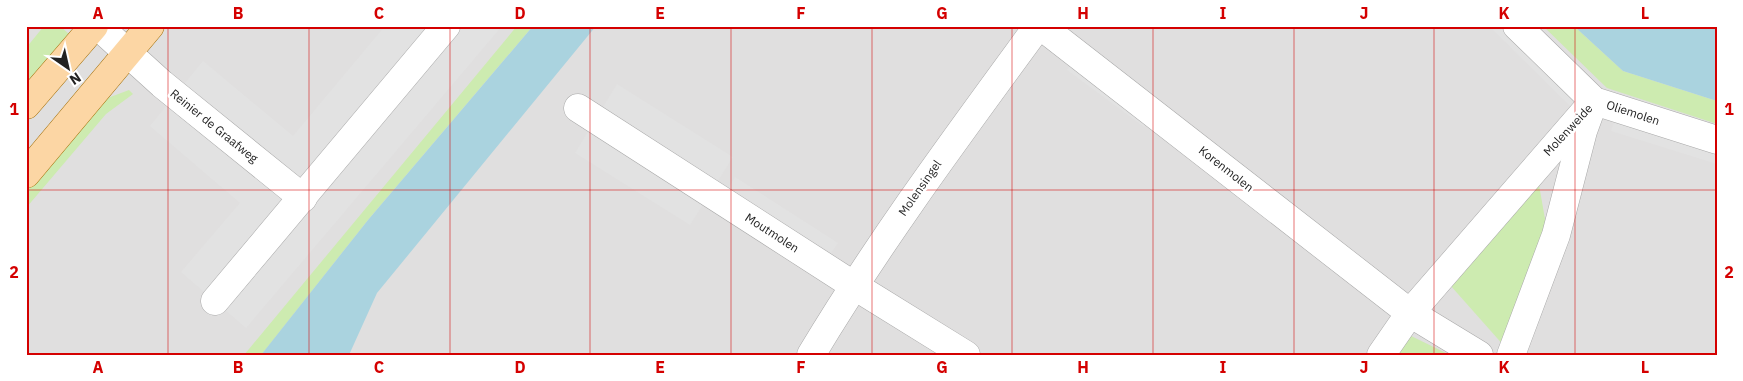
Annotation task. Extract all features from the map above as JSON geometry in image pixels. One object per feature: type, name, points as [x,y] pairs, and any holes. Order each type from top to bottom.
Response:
[{"type":"main road","points":[[26,105],[94,26]]},
{"type":"main road","points":[[26,174],[150,26]]},
{"type":"street","name":"Reinier de Graafweg","points":[[98,26],[162,84],[303,198]]},
{"type":"street","points":[[215,301],[446,26]]},
{"type":"street","name":"Korenmolen","points":[[1039,26],[1410,313]]},
{"type":"street","name":"Molensingel","points":[[811,355],[853,285],[930,173],[1039,26]]},
{"type":"street","name":"Oliemolen","points":[[1516,26],[1594,101],[1717,140]]},
{"type":"street","name":"Molenweide","points":[[1381,355],[1410,313],[1594,101]]},
{"type":"street","name":"Molenweide","points":[[1511,355],[1556,234],[1583,131],[1594,101]]},
{"type":"street","name":"Moutmolen","points":[[578,108],[853,285],[966,355]]},
{"type":"street","points":[[1410,313],[1479,355]]},
{"type":"shaded area","points":[[26,26],[1717,26],[1717,355],[26,355]]},
{"type":"shaded area","points":[[385,26],[502,26],[246,328],[181,272],[240,203],[150,126],[203,61],[293,136]]},
{"type":"shaded area","points":[[1489,26],[1503,26],[1581,102],[1573,109]]},
{"type":"shaded area","points":[[1074,59],[1151,116],[1144,127],[1067,70]]},
{"type":"shaded area","points":[[617,84],[733,157],[690,225],[575,153]]},
{"type":"shaded area","points":[[1614,122],[1717,154],[1717,164],[1611,131]]},
{"type":"shaded area","points":[[735,177],[838,243],[831,253],[728,189]]},
{"type":"green space","points":[[44,26],[60,26],[69,34],[26,86],[26,48]]},
{"type":"green space","points":[[517,26],[533,26],[368,220],[262,354],[244,355]]},
{"type":"green space","points":[[1543,26],[1574,26],[1623,71],[1717,101],[1717,124],[1607,88]]},
{"type":"green space","points":[[129,90],[133,94],[106,114],[26,208],[26,185],[105,99]]},
{"type":"green space","points":[[1538,179],[1548,236],[1505,347],[1450,285]]},
{"type":"green space","points":[[1407,334],[1450,355],[1393,355]]},
{"type":"water","points":[[533,26],[596,26],[377,293],[349,355],[261,355],[368,220]]},
{"type":"water","points":[[1574,26],[1717,26],[1717,101],[1623,71]]}]
